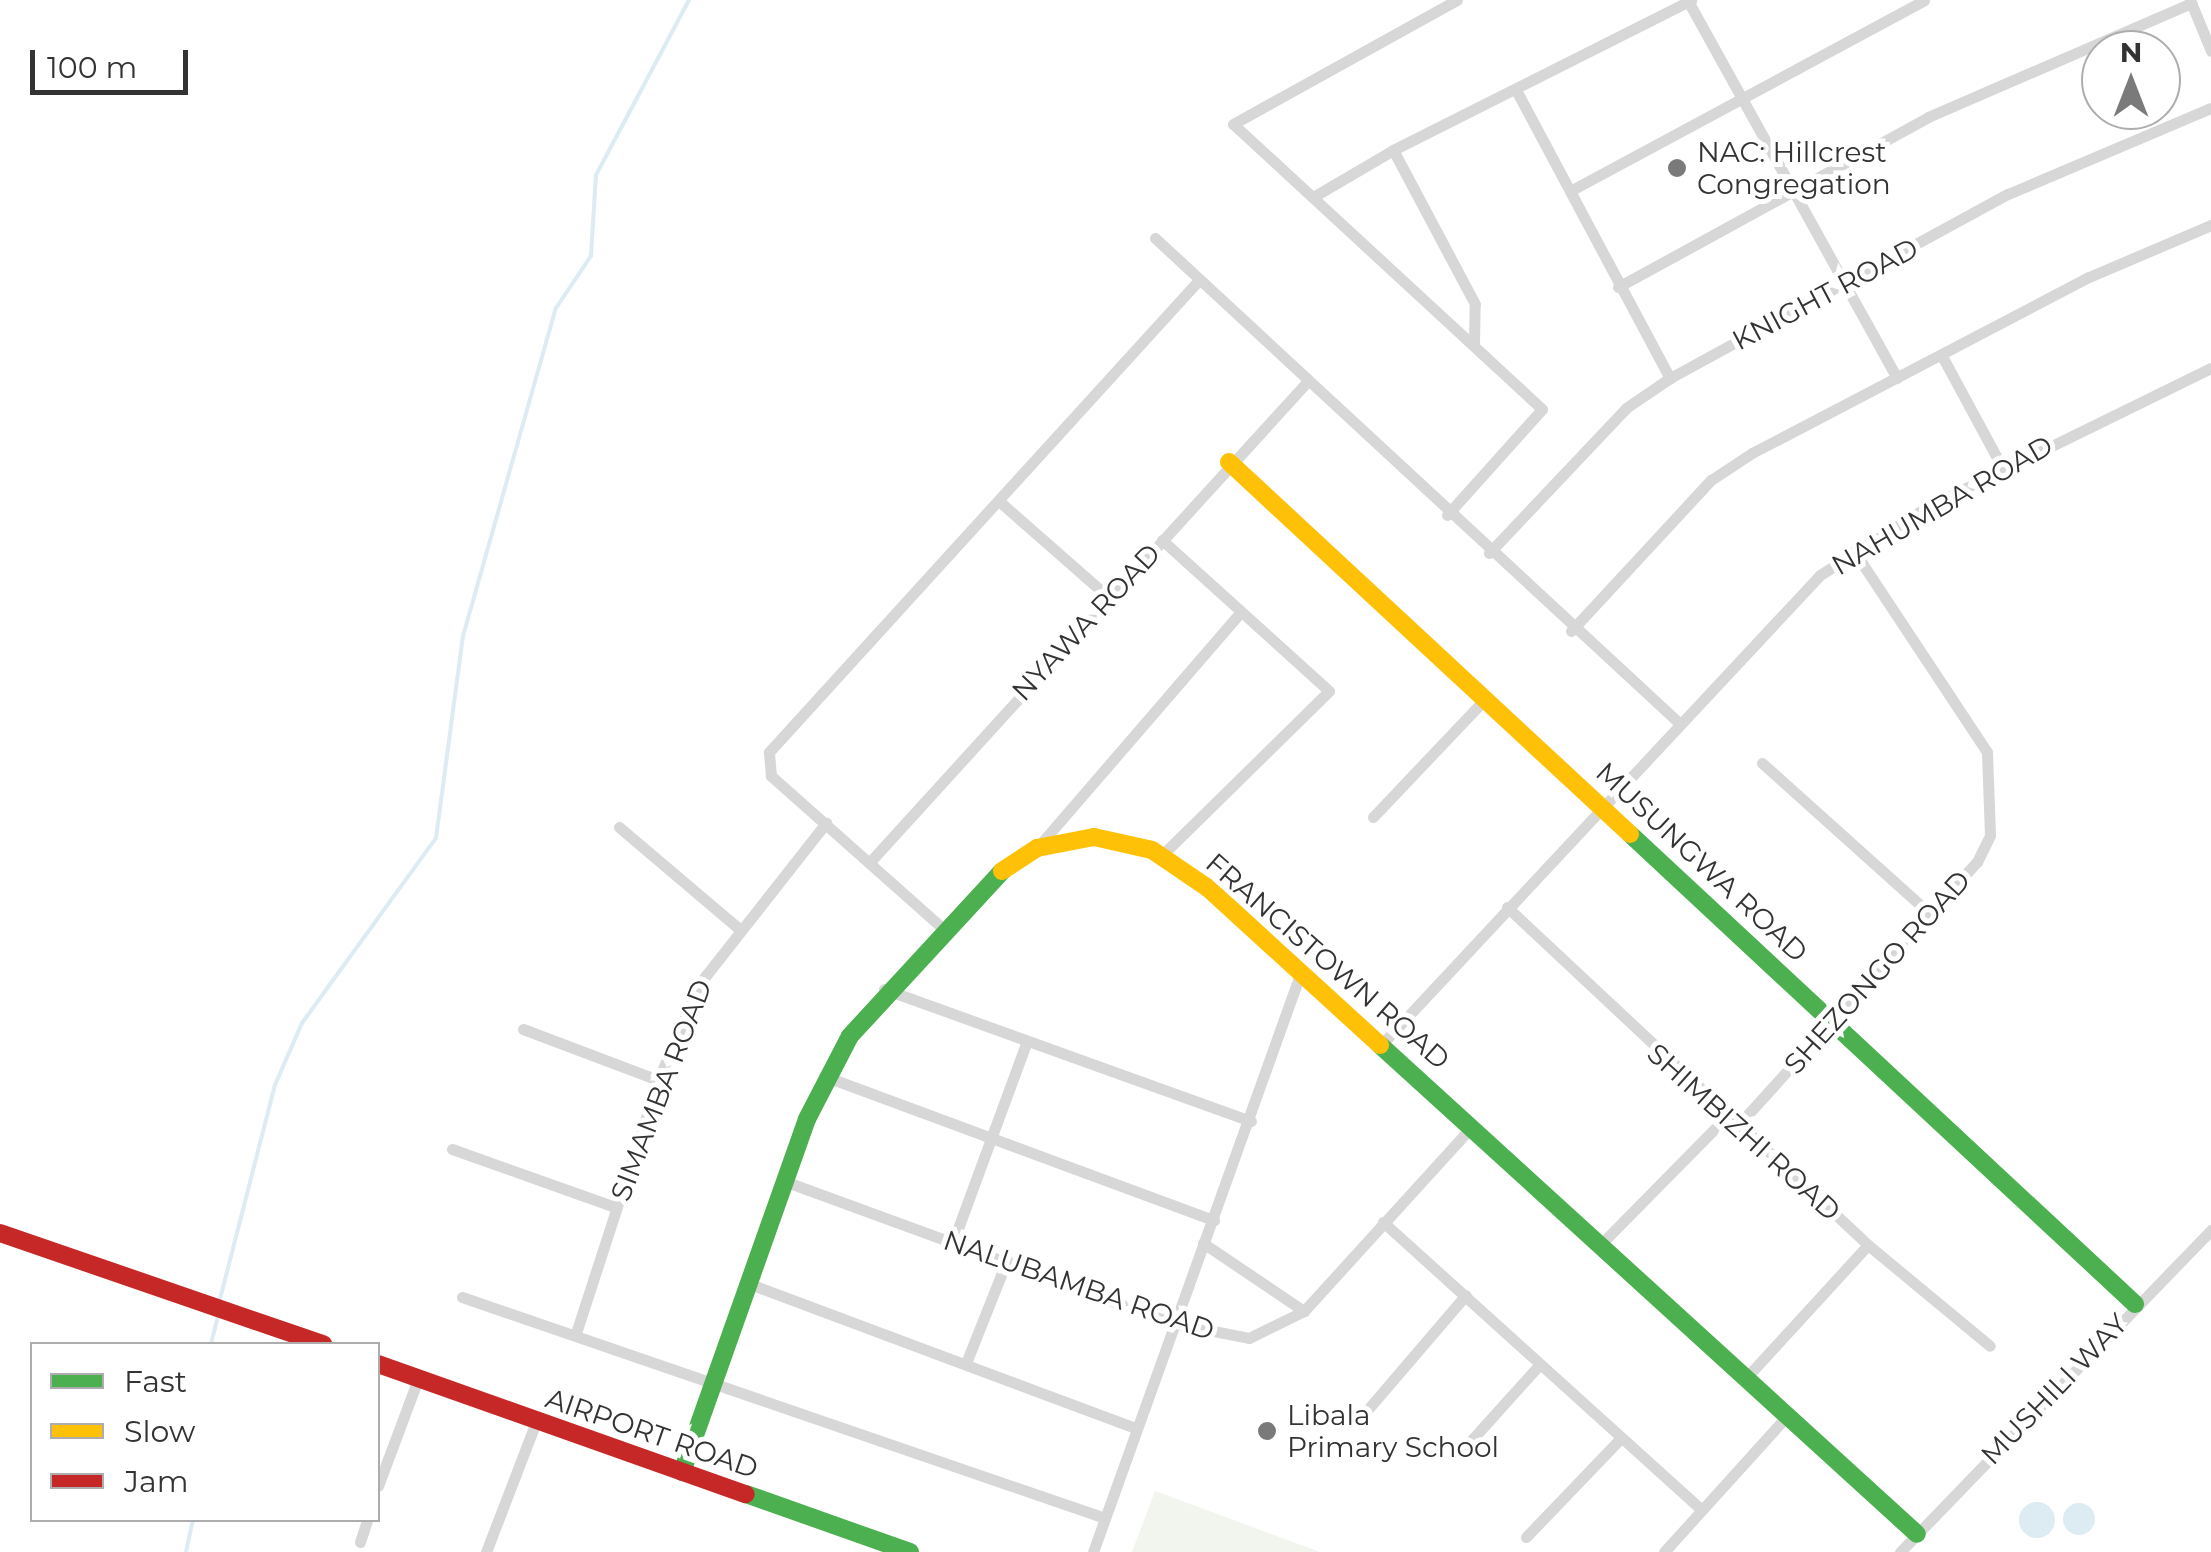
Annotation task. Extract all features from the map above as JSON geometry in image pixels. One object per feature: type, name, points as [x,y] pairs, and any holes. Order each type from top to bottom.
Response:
[{"type":"street","points":[[1448,515],[1542,410],[1474,342],[1233,124],[1457,0]]},
{"type":"street","points":[[1570,191],[1743,97],[1896,6],[1924,0]]},
{"type":"street","points":[[1313,197],[1393,150],[1690,1],[1842,287],[1898,378]]},
{"type":"street","points":[[1618,287],[2043,61],[2190,1],[2211,51]]},
{"type":"street","points":[[1516,90],[1670,378]]},
{"type":"street","name":"KNIGHT ROAD","points":[[1489,553],[1626,408],[1670,378],[2008,194],[2211,108]]},
{"type":"street","points":[[1393,150],[1475,304],[1474,342]]},
{"type":"street","points":[[1571,631],[1711,480],[1898,378],[2211,226]]},
{"type":"street","points":[[1155,238],[1571,631],[1678,722]]},
{"type":"street","points":[[939,925],[770,776],[770,752],[1199,280]]},
{"type":"street","points":[[1942,356],[2002,469]]},
{"type":"street","name":"NAHUMBA ROAD","points":[[1382,1043],[1774,614],[1854,551],[2002,469],[2211,368]]},
{"type":"street","name":"NYAWA ROAD","points":[[870,863],[1107,596],[1306,383]]},
{"type":"street","name":"MUSUNGWA ROAD","points":[[1229,462],[2135,1304]]},
{"type":"street","points":[[1000,502],[1107,596]]},
{"type":"street","points":[[1162,540],[1329,691],[1162,855]]},
{"type":"street","name":"SHEZONGO ROAD","points":[[1740,1123],[1929,912],[1990,835],[1992,774],[1987,752],[1854,551]]},
{"type":"street","points":[[1037,848],[1240,613]]},
{"type":"street","points":[[1373,817],[1484,700]]},
{"type":"street","points":[[1762,763],[1929,912]]},
{"type":"street","name":"SIMAMBA ROAD","points":[[576,1333],[658,1080],[700,983],[737,927],[826,823]]},
{"type":"street","points":[[619,826],[737,927]]},
{"type":"street","name":"FRANCISTOWN ROAD","points":[[682,1472],[824,1076],[884,989],[939,925],[1037,848],[1094,837],[1162,855],[1302,969],[1917,1534]]},
{"type":"street","name":"SHIMBIZHI ROAD","points":[[1507,907],[1868,1245],[1990,1346]]},
{"type":"street","points":[[1093,1552],[1173,1323],[1252,1121],[1302,969]]},
{"type":"street","points":[[884,989],[1026,1044],[1252,1121]]},
{"type":"street","points":[[523,1030],[658,1080]]},
{"type":"street","points":[[954,1242],[1026,1044]]},
{"type":"street","points":[[824,1076],[1214,1220]]},
{"type":"street","points":[[1601,1244],[1729,1114]]},
{"type":"street","name":"NALUBAMBA ROAD","points":[[784,1181],[1173,1323],[1249,1338],[1304,1311],[1472,1126]]},
{"type":"street","points":[[452,1149],[614,1207]]},
{"type":"street","points":[[1383,1222],[1702,1509]]},
{"type":"street","name":"MUSHILI WAY","points":[[1900,1552],[2135,1304],[2211,1230]]},
{"type":"street","points":[[0,1233],[317,1342]]},
{"type":"street","points":[[1203,1243],[1304,1311]]},
{"type":"street","points":[[1746,1378],[1868,1245]]},
{"type":"street","points":[[966,1363],[1007,1260]]},
{"type":"street","points":[[750,1284],[1135,1428]]},
{"type":"street","points":[[1357,1422],[1466,1295]]},
{"type":"street","points":[[462,1298],[576,1333],[1105,1518]]},
{"type":"street","name":"AIRPORT ROAD","points":[[380,1365],[910,1552]]},
{"type":"street","points":[[1459,1454],[1540,1365]]},
{"type":"street","points":[[380,1481],[418,1379]]},
{"type":"street","points":[[1664,1552],[1788,1415]]},
{"type":"street","points":[[486,1552],[536,1422]]},
{"type":"street","points":[[1526,1537],[1620,1438]]},
{"type":"street","points":[[360,1542],[366,1522]]},
{"type":"shaded area","points":[[1155,1491],[1320,1552],[1132,1552]]},
{"type":"shaded area","points":[[2037,1502],[2050,1507],[2055,1520],[2050,1533],[2037,1538],[2024,1533],[2019,1520],[2024,1507]]},
{"type":"shaded area","points":[[2079,1503],[2090,1508],[2095,1519],[2090,1530],[2079,1535],[2068,1530],[2063,1519],[2068,1508]]},
{"type":"waterway","points":[[220,1299],[275,1085],[302,1023],[436,838],[463,636],[556,308],[591,256],[596,175],[689,0]]},
{"type":"waterway","points":[[211,1342],[218,1315]]},
{"type":"waterway","points":[[186,1552],[193,1522]]},
{"type":"traffic: fast","points":[[1630,834],[2135,1304]]},
{"type":"traffic: fast","points":[[682,1472],[807,1119],[850,1036],[1002,871]]},
{"type":"traffic: fast","points":[[1380,1045],[1917,1534]]},
{"type":"traffic: fast","points":[[746,1494],[910,1552]]},
{"type":"traffic: slow","points":[[1229,462],[1630,834]]},
{"type":"traffic: slow","points":[[1002,871],[1037,848],[1094,837],[1152,850],[1208,888],[1380,1045]]},
{"type":"traffic: jam","points":[[0,1233],[317,1342]]},
{"type":"traffic: jam","points":[[380,1365],[746,1494]]},
{"type":"place","name":"NAC: Hillcrest Congregation","points":[[1677,168]]},
{"type":"place","name":"Libala Primary School","points":[[1267,1431]]}]
